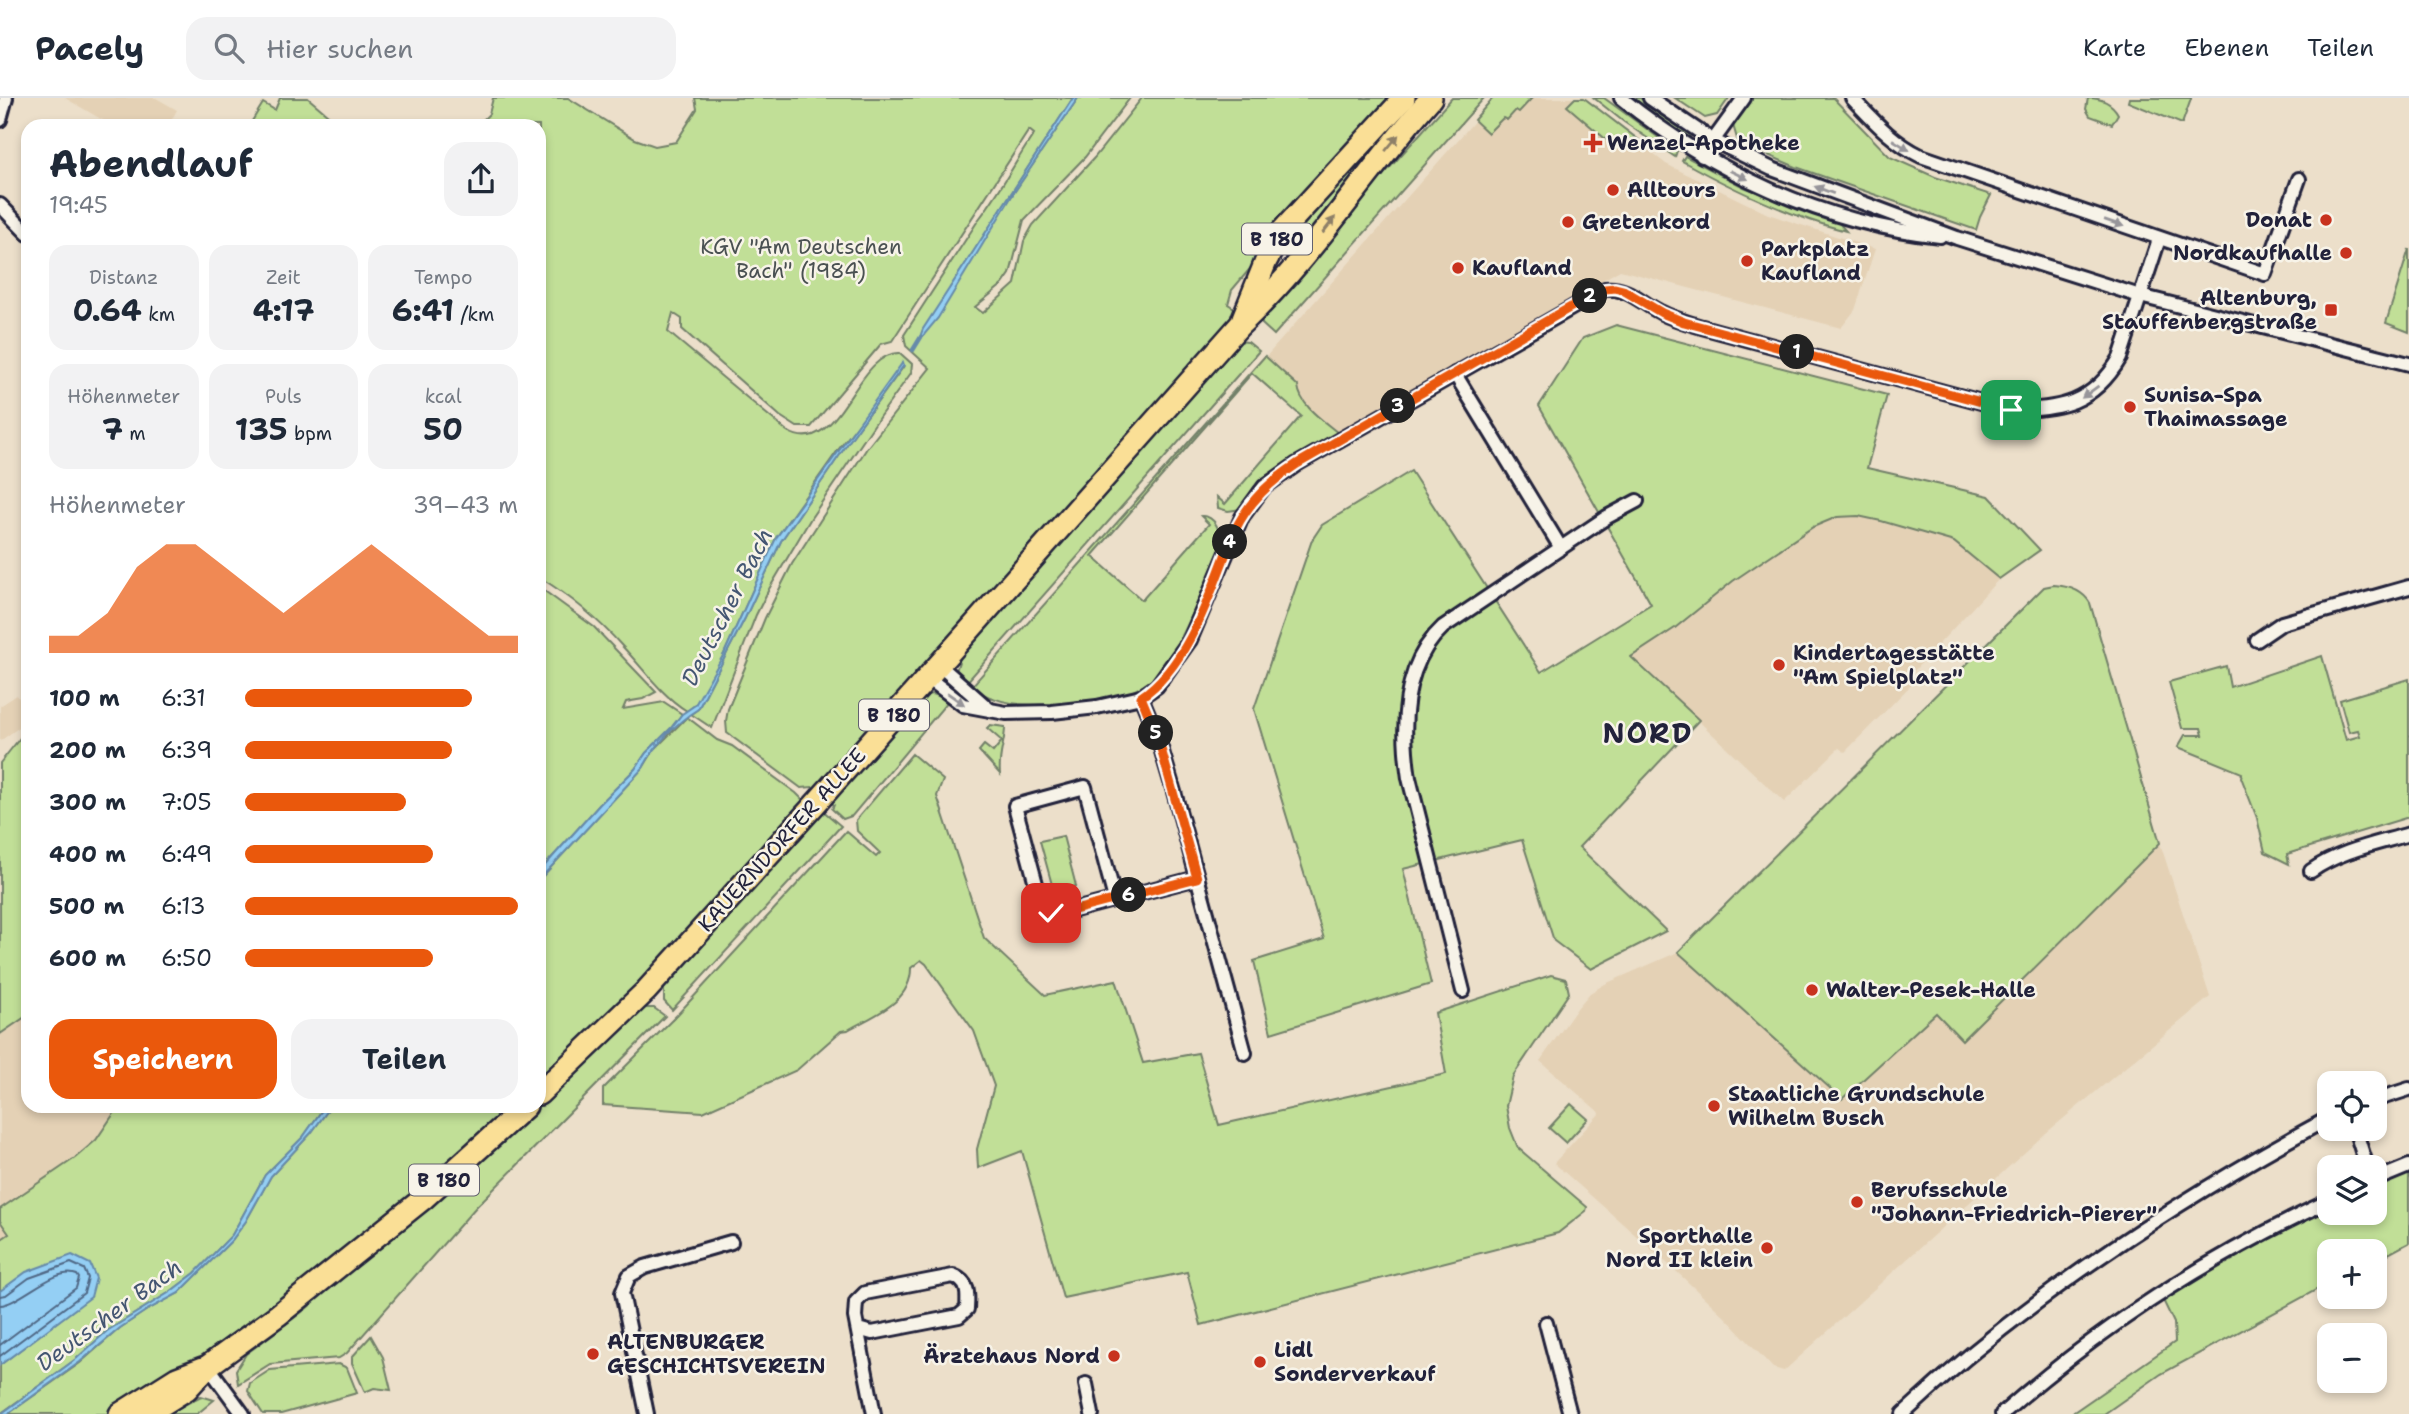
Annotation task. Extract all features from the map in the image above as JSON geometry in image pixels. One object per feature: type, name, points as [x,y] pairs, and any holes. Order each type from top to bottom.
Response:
[{"type":"main road","name":"KAUERNDORFER ALLEE","points":[[1239,326],[1266,261],[1283,230],[1404,98]]},
{"type":"main road","name":"KAUERNDORFER ALLEE","points":[[546,1087],[646,990],[1239,326],[1271,294],[1431,98]]},
{"type":"main road","name":"B 180","points":[[148,1414],[187,1389],[208,1366],[278,1315],[424,1198],[518,1113]]},
{"type":"main road","name":"B 180","points":[[120,1414],[177,1378],[208,1366]]},
{"type":"street","points":[[0,120],[6,98]]},
{"type":"street","points":[[1621,98],[1702,156],[1763,186],[1823,209],[1910,233],[1957,238]]},
{"type":"street","points":[[1650,98],[1712,140],[1772,169],[1957,238],[2140,296],[2409,365]]},
{"type":"street","points":[[1702,156],[1744,98]]},
{"type":"street","points":[[1852,98],[1903,148],[2265,274],[2299,179]]},
{"type":"street","points":[[0,205],[21,227]]},
{"type":"street","points":[[933,671],[990,710],[1006,713],[1097,708],[1141,697],[1157,686],[1190,640],[1235,530],[1264,487],[1297,464],[1605,289],[1623,290],[1662,313],[1684,322],[2011,410],[2048,410],[2078,401],[2098,387],[2113,371],[2120,358],[2159,239]]},
{"type":"street","points":[[1455,374],[1560,548]]},
{"type":"street","points":[[1463,990],[1409,778],[1405,751],[1405,714],[1410,680],[1422,652],[1431,638],[1443,627],[1607,517],[1637,501]]},
{"type":"street","points":[[2257,640],[2282,623],[2409,586]]},
{"type":"street","points":[[1141,697],[1158,738],[1244,1053]]},
{"type":"street","points":[[1115,899],[1084,788],[1015,806],[1039,895],[1051,913],[1067,912],[1197,878]]},
{"type":"street","points":[[2311,870],[2338,856],[2409,834]]},
{"type":"street","points":[[2387,1096],[2409,1089]]},
{"type":"street","points":[[1903,1414],[2038,1301],[2200,1191],[2317,1125]]},
{"type":"street","points":[[2387,1175],[2409,1166]]},
{"type":"street","points":[[2002,1414],[2077,1350],[2138,1307],[2270,1229],[2317,1207]]},
{"type":"street","points":[[647,1414],[622,1293],[629,1276],[645,1267],[731,1241]]},
{"type":"street","points":[[858,1329],[872,1333],[959,1316],[967,1309],[967,1288],[962,1279],[953,1276],[865,1293],[856,1303],[855,1317],[874,1414]]},
{"type":"street","points":[[1546,1323],[1570,1414]]},
{"type":"street","points":[[208,1366],[243,1414]]},
{"type":"street","points":[[1086,1384],[1092,1414]]},
{"type":"shaded area","points":[[65,98],[156,98],[177,110],[172,119],[101,119]]},
{"type":"shaded area","points":[[1495,98],[1580,98],[1666,164],[1768,214],[1875,249],[1855,310],[1841,328],[1620,270],[1338,433],[1296,396],[1264,359]]},
{"type":"shaded area","name":"Kindertagesstätte \"Am Spielplatz\"","points":[[1858,516],[1954,542],[1999,579],[1912,673],[1917,679],[1845,752],[1839,748],[1784,802],[1631,657],[1675,628],[1733,581],[1813,527],[1837,517]]},
{"type":"shaded area","points":[[17,695],[21,702],[21,726],[0,741],[0,706]]},
{"type":"shaded area","points":[[2160,843],[2210,997],[2046,1133],[1784,1371],[1773,1368],[1726,1318],[1676,1271],[1554,1163],[1600,1113],[1540,1061],[1578,1007],[1590,993],[1605,984],[1678,952],[1842,1099],[1936,1012],[1962,1040]]},
{"type":"shaded area","points":[[21,1020],[21,1113],[123,1113],[0,1257],[0,1034]]},
{"type":"green space","points":[[280,98],[308,98],[333,119],[253,119],[263,103],[275,110]]},
{"type":"green space","name":"KGV \"Am Deutschen Bach\" (1984)","points":[[493,98],[568,98],[635,139],[655,146],[676,142],[697,109],[695,98],[1073,98],[950,288],[953,290],[1078,98],[1130,98],[1085,157],[1024,220],[1010,274],[1003,284],[975,307],[983,313],[1015,284],[1024,241],[1033,225],[1094,158],[1142,98],[1394,98],[1232,290],[1228,304],[1239,311],[1235,318],[816,789],[801,788],[727,733],[728,709],[765,618],[792,564],[867,448],[930,368],[906,346],[904,335],[1034,134],[1029,130],[892,341],[881,344],[811,427],[797,427],[780,416],[682,329],[682,319],[673,313],[668,332],[787,431],[805,436],[820,432],[834,419],[871,369],[884,357],[900,353],[912,364],[911,373],[811,518],[769,589],[756,615],[712,728],[691,714],[698,709],[781,541],[904,366],[838,450],[776,538],[724,654],[702,695],[687,711],[661,689],[593,617],[546,582],[546,119],[484,119],[489,114]]},
{"type":"green space","points":[[1415,98],[1421,98],[1367,159],[1343,195],[1295,250],[1288,253],[1285,246]]},
{"type":"green space","points":[[1452,98],[1484,98],[1274,335],[1262,324],[1262,311]]},
{"type":"green space","points":[[1493,98],[1532,98],[1519,112],[1516,110],[1507,120],[1503,118],[1488,133],[1474,120]]},
{"type":"green space","points":[[1575,98],[1584,98],[1640,141],[1634,148],[1623,140],[1616,148],[1567,106]]},
{"type":"green space","points":[[1594,98],[1604,98],[1677,151],[1675,157],[1624,122]]},
{"type":"green space","points":[[1629,98],[1640,98],[1692,135],[1687,139]]},
{"type":"green space","points":[[1675,98],[1729,98],[1717,115],[1705,118]]},
{"type":"green space","points":[[1751,98],[1833,98],[1890,157],[1935,177],[1991,195],[1976,230],[1796,167],[1738,142],[1733,125]]},
{"type":"green space","points":[[2088,98],[2102,100],[2113,107],[2118,114],[2112,124],[2090,116],[2086,109]]},
{"type":"green space","points":[[2129,98],[2191,99],[2182,124],[2128,102]]},
{"type":"green space","points":[[1685,156],[1744,187],[1839,223],[1846,231],[1803,218],[1741,192],[1682,161]]},
{"type":"green space","points":[[2409,249],[2409,332],[2386,323]]},
{"type":"green space","points":[[1616,325],[1887,395],[1867,468],[1989,496],[2040,550],[1999,579],[1954,542],[1881,521],[1858,516],[1837,517],[1813,527],[1733,581],[1675,628],[1631,657],[1699,720],[1579,847],[1666,931],[1591,969],[1554,941],[1522,840],[1403,869],[1431,984],[1271,1033],[1254,961],[1324,939],[1254,709],[1312,540],[1322,525],[1411,471],[1541,672],[1651,604],[1539,406],[1583,338]]},
{"type":"green space","points":[[1237,341],[1248,342],[1259,351],[966,683],[956,671],[963,649]]},
{"type":"green space","points":[[1265,356],[1298,386],[1303,400],[1338,433],[1276,469],[1254,487],[1241,509],[1228,511],[1218,508],[1217,497],[1225,504],[1301,416],[1252,373],[1092,556],[1142,600],[1209,524],[1201,516],[1214,521],[1222,545],[1181,638],[1160,671],[1150,681],[1129,693],[1081,704],[1013,703],[991,698],[971,687]]},
{"type":"green space","points":[[2054,585],[2075,590],[2090,603],[2160,843],[1962,1040],[1936,1013],[1842,1099],[1678,952],[2044,587]]},
{"type":"green space","points":[[546,592],[594,627],[656,692],[643,699],[626,702],[623,709],[664,702],[682,714],[635,769],[546,864]]},
{"type":"green space","points":[[2322,656],[2346,740],[2360,736],[2358,730],[2349,732],[2340,700],[2409,679],[2409,817],[2287,854],[2289,864],[2265,852],[2242,773],[2178,747],[2185,735],[2203,735],[2201,728],[2182,728],[2169,682],[2226,666],[2230,687]]},
{"type":"green space","points":[[933,694],[949,700],[852,816],[843,819],[832,809],[834,805],[829,800],[925,695]]},
{"type":"green space","points":[[687,717],[796,793],[802,799],[803,805],[647,977],[546,1075],[546,872],[643,768],[654,750]]},
{"type":"green space","points":[[990,725],[1005,727],[1000,774],[979,751],[984,745],[993,752],[1002,741],[987,728]]},
{"type":"green space","points":[[21,737],[21,1020],[0,1034],[0,763]]},
{"type":"green space","points":[[912,754],[943,780],[937,796],[984,938],[1045,995],[1116,980],[1143,1063],[1198,1053],[1219,1125],[1446,1074],[1435,1013],[1551,975],[1566,979],[1569,993],[1513,1076],[1506,1106],[1510,1128],[1518,1148],[1587,1207],[1586,1211],[1558,1233],[1201,1325],[1187,1272],[1063,1298],[1022,1151],[978,1168],[977,1149],[994,1086],[974,1031],[921,960],[911,968],[905,990],[898,999],[879,1013],[841,1031],[797,1070],[703,1112],[603,1105],[603,1089],[677,1015],[846,831],[876,857],[880,853],[857,831],[856,820]]},
{"type":"green space","points":[[821,809],[841,826],[672,1010],[664,1001],[664,982]]},
{"type":"green space","points":[[1063,836],[1076,886],[1054,892],[1040,841]]},
{"type":"green space","points":[[639,1008],[654,1008],[665,1016],[476,1207],[347,1353],[339,1358],[270,1364],[238,1384],[236,1370],[246,1354],[306,1309],[531,1113],[546,1113],[546,1098]]},
{"type":"green space","points":[[1571,1104],[1588,1119],[1566,1143],[1549,1128]]},
{"type":"green space","points":[[114,1113],[320,1113],[303,1137],[265,1175],[232,1235],[195,1273],[170,1292],[107,1331],[76,1359],[0,1414],[0,1365],[90,1297],[0,1291],[0,1240],[9,1234],[0,1221],[0,1209],[75,1158],[96,1140]]},
{"type":"green space","points":[[326,1113],[506,1113],[458,1157],[305,1282],[174,1375],[112,1414],[8,1414],[80,1363],[120,1328],[179,1293],[232,1240],[271,1176]]},
{"type":"green space","points":[[2409,1166],[2409,1243],[2387,1255],[2387,1239],[2317,1239],[2317,1290],[2161,1374],[2104,1414],[2071,1414],[2175,1342],[2174,1323],[2160,1294],[2317,1208],[2317,1225],[2387,1225],[2387,1175]]},
{"type":"green space","points":[[371,1336],[383,1357],[391,1390],[374,1388],[365,1392],[352,1363],[352,1357]]},
{"type":"green space","points":[[339,1364],[347,1368],[357,1393],[281,1414],[263,1414],[248,1391],[250,1383],[270,1370]]},
{"type":"green space","points":[[201,1396],[214,1400],[197,1414],[167,1414]]},
{"type":"water","points":[[1073,98],[1078,98],[1013,194],[938,318],[918,342],[923,329]]},
{"type":"water","points":[[903,362],[904,365],[781,541],[698,709],[667,735],[643,768],[546,872],[546,864],[682,714],[695,705],[724,654],[776,538]]},
{"type":"water","points":[[320,1113],[326,1113],[271,1176],[232,1240],[179,1293],[120,1328],[80,1362],[8,1414],[1,1414],[76,1359],[107,1331],[170,1292],[195,1273],[232,1235],[265,1175],[303,1137]]},
{"type":"water","points":[[72,1255],[90,1264],[96,1278],[91,1297],[0,1365],[0,1291],[26,1272]]},
{"type":"waterway","name":"Deutscher Bach","points":[[913,350],[921,337]]},
{"type":"place","name":"Wenzel-Apotheke","points":[[1593,143]]},
{"type":"place","name":"Alltours","points":[[1613,190]]},
{"type":"place","name":"Donat","points":[[2326,220]]},
{"type":"place","name":"Gretenkord","points":[[1568,222]]},
{"type":"place","name":"Nordkaufhalle","points":[[2346,253]]},
{"type":"place","name":"Parkplatz Kaufland","points":[[1747,261]]},
{"type":"place","name":"Kaufland","points":[[1458,268]]},
{"type":"place","name":"Altenburg, Stauffenbergstraße","points":[[2331,310]]},
{"type":"place","name":"Sunisa-Spa Thaimassage","points":[[2130,407]]},
{"type":"place","name":"Kindertagesstätte \"Am Spielplatz\"","points":[[1779,665]]},
{"type":"place","name":"Walter-Pesek-Halle","points":[[1812,990]]},
{"type":"place","name":"Staatliche Grundschule Wilhelm Busch","points":[[1714,1106]]},
{"type":"place","name":"Berufsschule \"Johann-Friedrich-Pierer\"","points":[[1857,1202]]},
{"type":"place","name":"Sporthalle Nord II klein","points":[[1767,1248]]},
{"type":"place","name":"ALTENBURGER GESCHICHTSVEREIN","points":[[593,1354]]},
{"type":"place","name":"Ärztehaus Nord","points":[[1114,1356]]},
{"type":"place","name":"Lidl Sonderverkauf","points":[[1260,1362]]},
{"type":"district","name":"NORD","points":[[1648,733]]},
{"type":"route","points":[[1051,913],[1067,912],[1197,878],[1158,738],[1141,697],[1157,686],[1190,640],[1235,530],[1264,487],[1297,464],[1592,295],[1605,289],[1623,290],[1662,313],[1684,322],[2011,410]]}]
